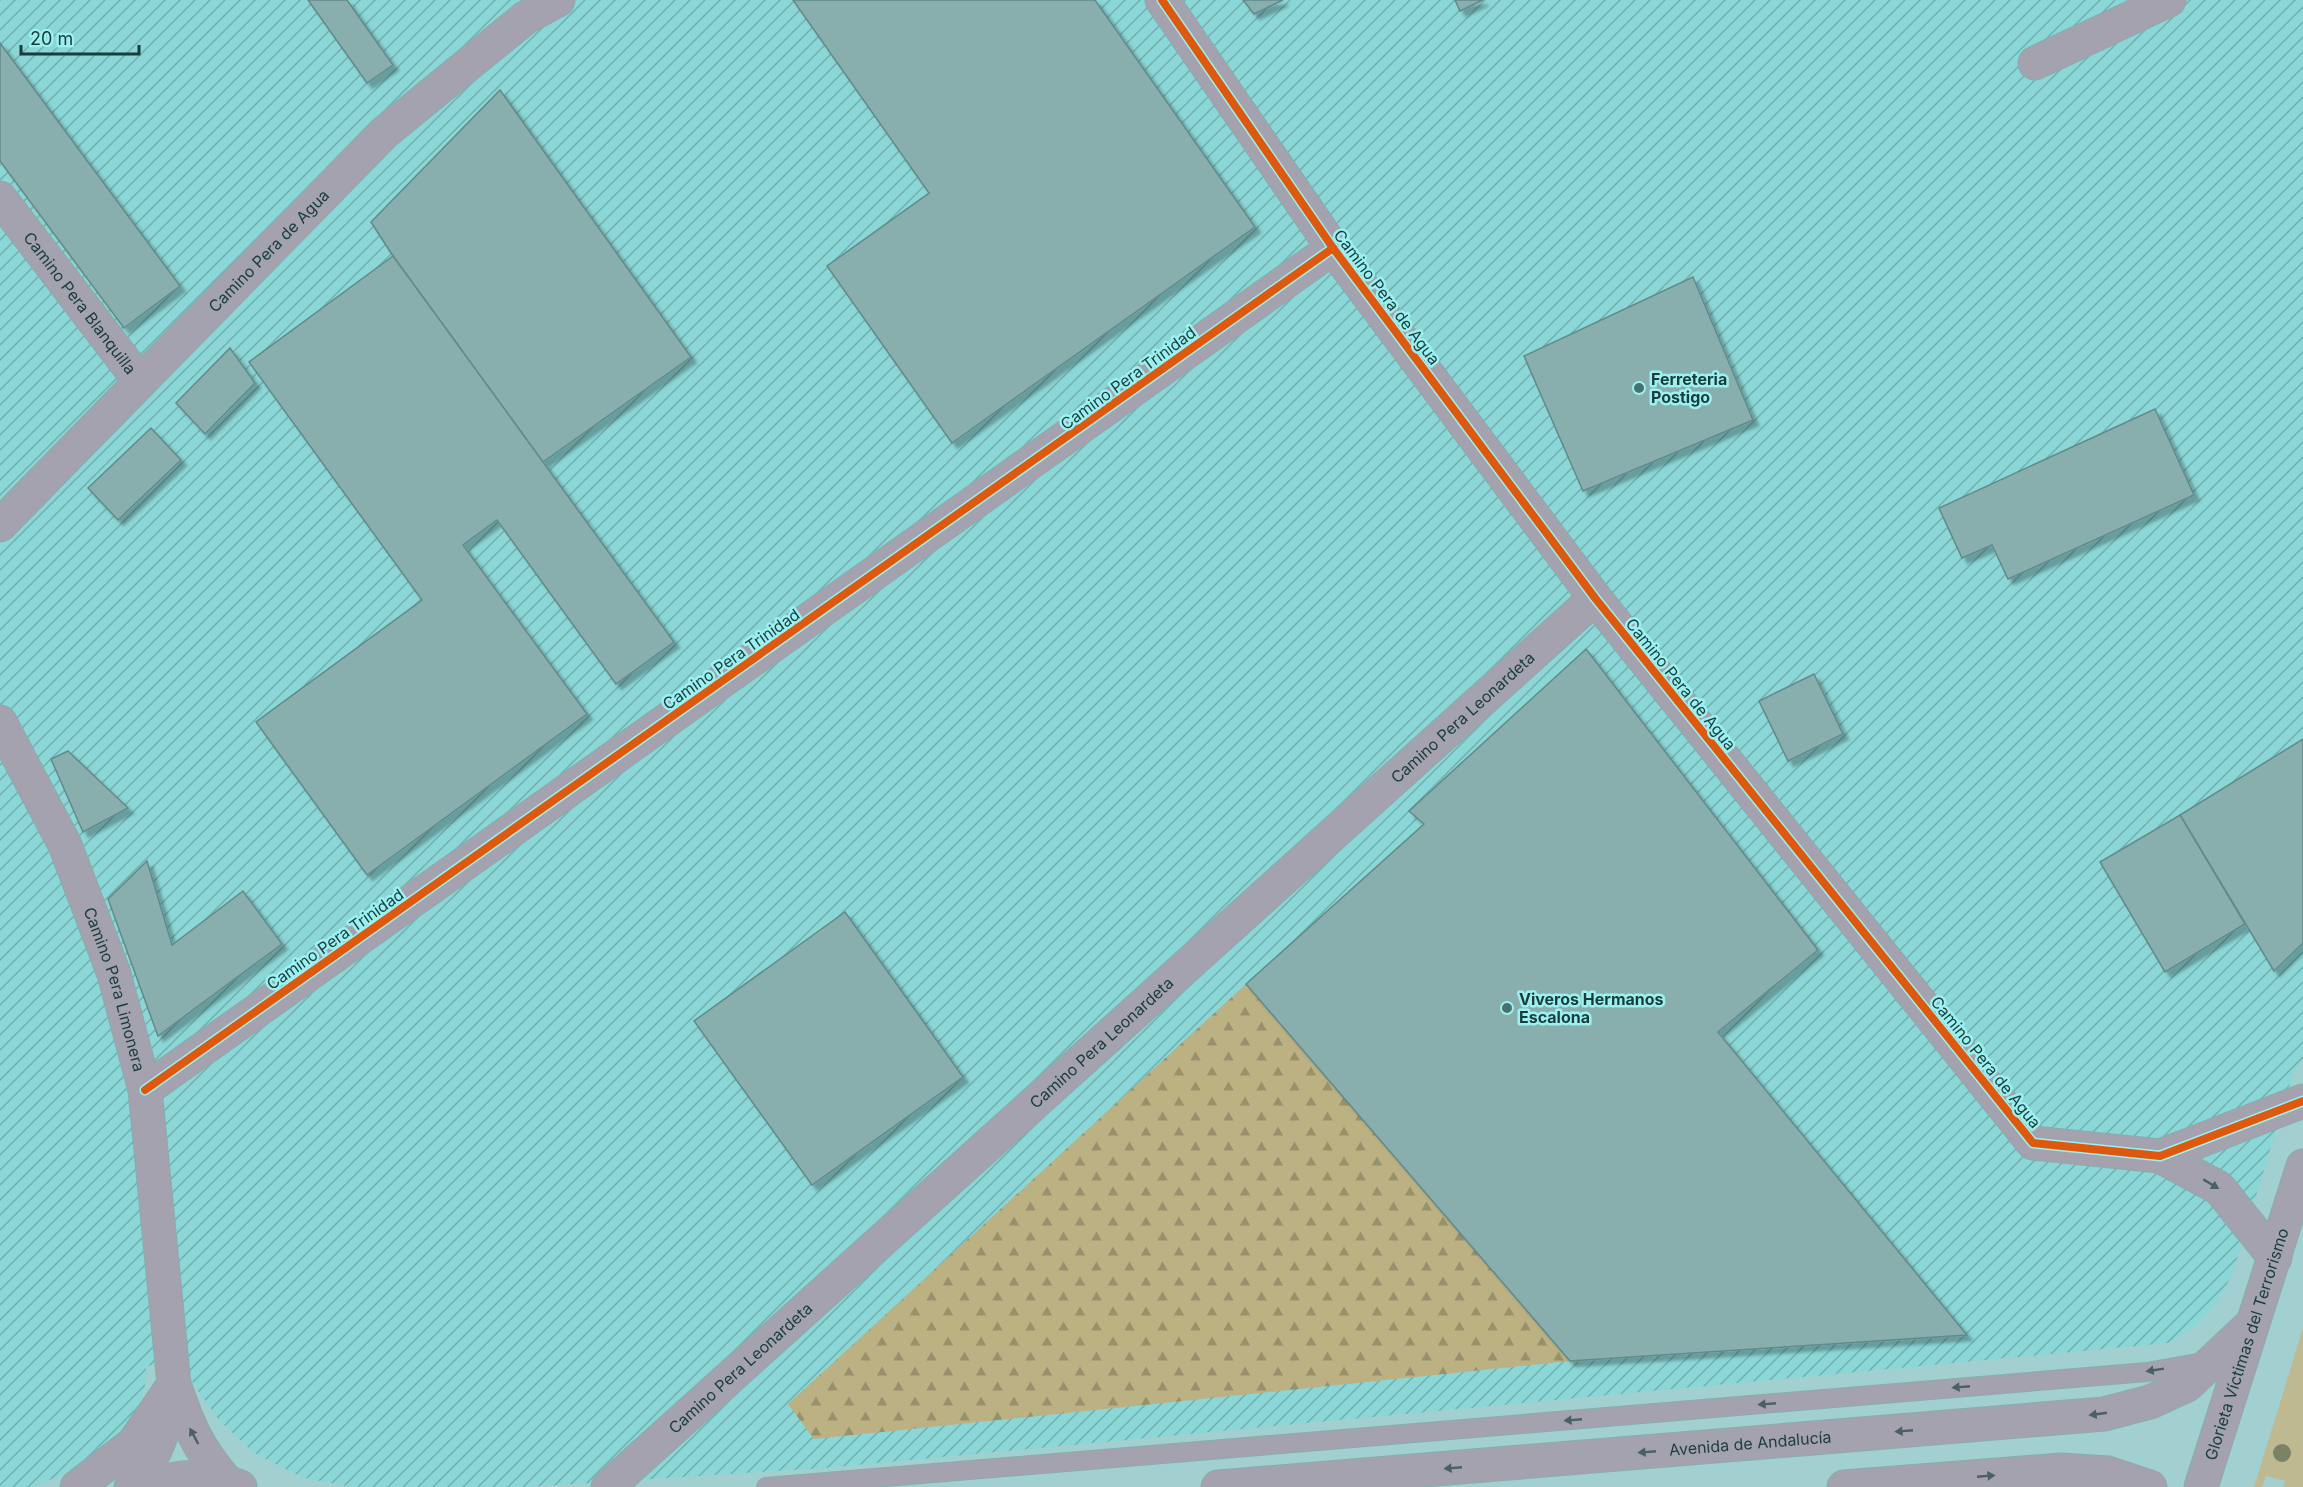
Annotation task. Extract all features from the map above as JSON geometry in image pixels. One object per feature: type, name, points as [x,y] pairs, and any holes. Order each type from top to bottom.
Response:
[{"type":"street","name":"Camino Pera de Agua","points":[[0,525],[139,380],[384,133],[525,18],[558,0]]},
{"type":"street","name":"Camino Pera de Agua","points":[[1162,0],[1333,248],[1595,598],[2033,1143],[2160,1156],[2303,1101]]},
{"type":"street","points":[[2035,63],[2169,0]]},
{"type":"street","name":"Camino Pera Blanquilla","points":[[0,198],[139,380]]},
{"type":"street","name":"Camino Pera Trinidad","points":[[145,1090],[1333,248]]},
{"type":"street","name":"Camino Pera Leonardeta","points":[[608,1487],[1595,598]]},
{"type":"street","name":"Camino Pera Limonera","points":[[0,722],[65,845],[114,974],[145,1090],[174,1384],[190,1430],[205,1455],[233,1484]]},
{"type":"street","points":[[2160,1156],[2218,1188],[2274,1258]]},
{"type":"street","name":"Glorieta Víctimas del Terrorismo","points":[[2200,1487],[2303,1166]]},
{"type":"street","name":"Avenida de Andalucía","points":[[1218,1487],[2104,1414],[2150,1402],[2187,1385],[2253,1323]]},
{"type":"street","points":[[77,1487],[133,1444],[174,1384]]},
{"type":"street","name":"Camino Pera Limonera","points":[[131,1487],[150,1464],[164,1430],[174,1384]]},
{"type":"street","points":[[1844,1487],[2061,1470],[2108,1473],[2150,1487]]},
{"type":"street","points":[[146,1487],[166,1479],[196,1476],[233,1484]]},
{"type":"lane","points":[[766,1487],[2147,1372],[2213,1360]]},
{"type":"shaded area","points":[[0,0],[2303,0],[2303,1059],[2294,1071],[2232,1275],[2214,1307],[2193,1328],[2168,1343],[824,1468],[528,1487],[351,1487],[301,1477],[254,1453],[219,1420],[193,1384],[186,1361],[146,1366],[145,1388],[134,1416],[110,1443],[62,1475],[32,1487],[0,1487]]},
{"type":"shaded area","points":[[2303,1328],[2303,1487],[2283,1487],[2285,1481],[2266,1476],[2262,1487],[2254,1487]]},
{"type":"green space","points":[[1246,984],[1570,1361],[814,1439],[788,1404]]},
{"type":"building","points":[[308,0],[347,0],[393,65],[367,83]]},
{"type":"building","points":[[793,0],[1095,0],[1255,227],[952,443],[827,266],[929,193]]},
{"type":"building","points":[[1243,0],[1283,0],[1254,14]]},
{"type":"building","points":[[1455,0],[1483,0],[1460,11]]},
{"type":"building","points":[[0,43],[180,286],[124,328],[0,161]]},
{"type":"building","points":[[500,90],[691,357],[543,462],[393,256],[371,222]]},
{"type":"building","points":[[393,256],[674,642],[616,684],[497,520],[463,545],[587,714],[367,875],[256,722],[422,600],[249,362]]},
{"type":"building","name":"Ferreteria Postigo","points":[[1693,277],[1753,420],[1583,491],[1524,356]]},
{"type":"building","points":[[230,348],[255,383],[205,434],[176,403]]},
{"type":"building","points":[[2155,409],[2194,495],[2008,579],[1992,545],[1962,558],[1939,508]]},
{"type":"building","points":[[151,428],[181,460],[118,520],[88,488]]},
{"type":"building","name":"Viveros Hermanos Escalona","points":[[1586,649],[1818,950],[1718,1032],[1967,1335],[1570,1361],[1246,984],[1424,824],[1409,811]]},
{"type":"building","points":[[1814,674],[1843,734],[1788,761],[1759,701]]},
{"type":"building","points":[[2303,739],[2303,943],[2274,971],[2180,815]]},
{"type":"building","points":[[68,751],[128,808],[83,832],[51,759]]},
{"type":"building","points":[[2180,815],[2245,924],[2165,972],[2100,862]]},
{"type":"building","points":[[147,861],[172,945],[243,891],[282,944],[158,1036],[108,899]]},
{"type":"building","points":[[845,912],[963,1077],[812,1185],[694,1021]]},
{"type":"cycle path","points":[[1162,0],[1333,248],[1595,598],[2033,1143],[2160,1156],[2303,1101]]},
{"type":"cycle path","points":[[145,1090],[1333,248]]},
{"type":"place","name":"Ferreteria Postigo","points":[[1639,388]]},
{"type":"place","name":"Viveros Hermanos Escalona","points":[[1507,1008]]}]
